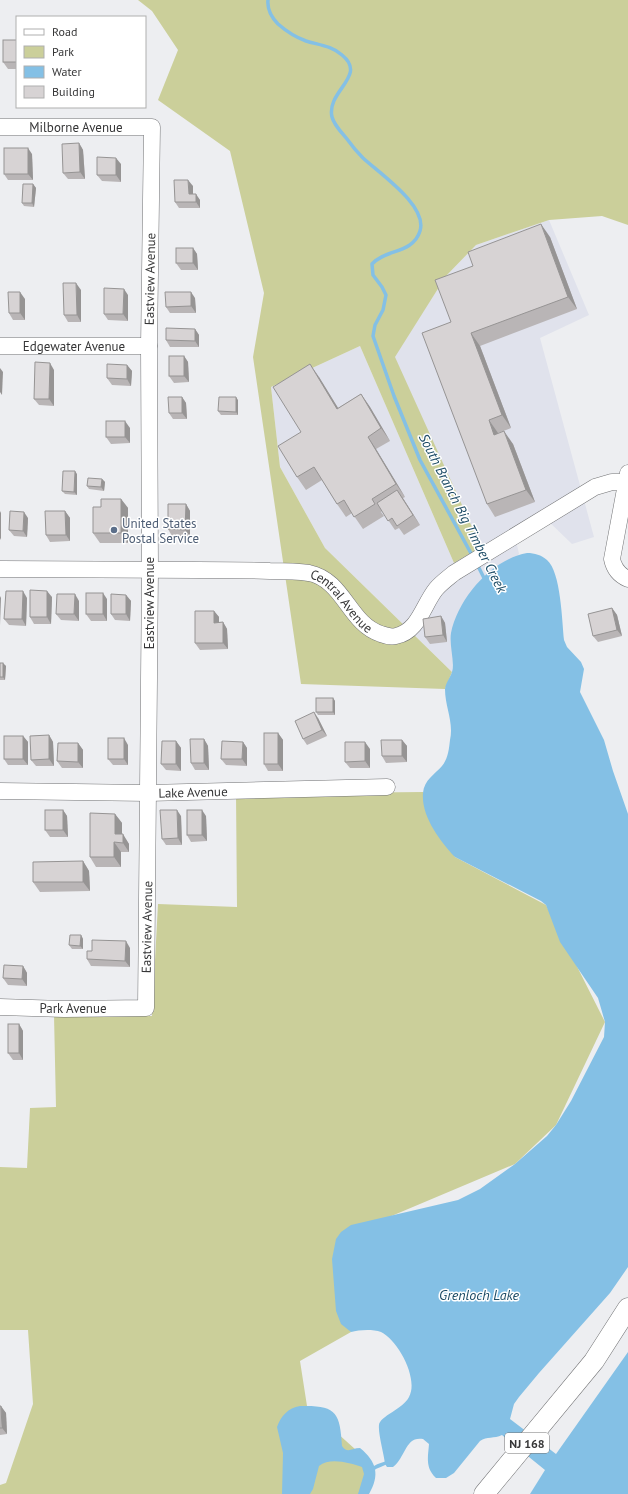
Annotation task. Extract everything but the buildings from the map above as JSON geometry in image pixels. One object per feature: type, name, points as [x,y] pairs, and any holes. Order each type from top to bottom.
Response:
[{"type":"main road","name":"NJ 168","points":[[485,1494],[594,1361],[628,1308]]},
{"type":"main road","name":"NJ 168","points":[[498,1494],[570,1391]]},
{"type":"street","name":"Milborne Avenue","points":[[0,127],[152,127]]},
{"type":"street","name":"Eastview Avenue","points":[[146,1008],[150,570],[149,346],[152,127]]},
{"type":"street","name":"Edgewater Avenue","points":[[0,346],[149,346]]},
{"type":"street","name":"Central Avenue","points":[[0,569],[239,570],[298,572],[311,574],[321,577],[339,592],[363,624],[379,634],[397,636],[412,627],[418,621],[428,600],[440,584],[454,573],[595,487],[627,478]]},
{"type":"street","points":[[627,478],[612,559],[616,570],[628,579]]},
{"type":"street","name":"Lake Avenue","points":[[0,791],[148,793],[386,787]]},
{"type":"street","name":"Park Avenue","points":[[0,1007],[64,1009],[146,1008]]},
{"type":"shaded area","points":[[549,220],[589,315],[540,338],[594,537],[572,544],[544,517],[515,536],[519,554],[456,617],[452,672],[325,548],[280,467],[271,387],[360,346],[454,563],[481,547],[394,357],[446,276],[476,245]]},
{"type":"green space","points":[[138,0],[628,0],[628,225],[602,216],[549,220],[476,245],[446,276],[395,357],[481,547],[454,563],[360,346],[271,387],[280,467],[325,548],[452,672],[445,689],[301,684],[253,357],[264,293],[230,151],[158,100],[178,50],[152,11]]},
{"type":"green space","points":[[423,792],[455,857],[546,905],[605,1022],[556,1125],[515,1164],[337,1239],[351,1332],[300,1361],[307,1406],[375,1467],[366,1494],[0,1494],[0,1485],[6,1483],[33,1404],[28,1330],[0,1330],[0,1167],[27,1168],[30,1108],[56,1107],[54,1015],[152,1016],[158,904],[237,907],[236,794]]},
{"type":"water","name":"Grenloch Lake","points":[[527,553],[533,553],[542,557],[552,566],[560,597],[564,640],[567,647],[581,662],[584,669],[580,692],[604,740],[628,814],[628,1267],[610,1293],[519,1397],[514,1404],[510,1419],[556,1454],[628,1352],[628,1494],[530,1494],[545,1470],[502,1435],[480,1441],[454,1473],[446,1478],[436,1478],[432,1474],[428,1462],[429,1444],[423,1439],[417,1439],[409,1444],[397,1463],[393,1467],[387,1467],[385,1464],[379,1433],[379,1425],[383,1419],[402,1405],[409,1397],[411,1380],[409,1371],[400,1351],[387,1336],[374,1330],[351,1332],[341,1324],[336,1311],[332,1259],[336,1239],[341,1232],[351,1225],[458,1200],[480,1189],[515,1164],[547,1136],[556,1125],[571,1101],[604,1037],[605,1022],[598,998],[560,942],[546,905],[541,901],[455,857],[433,828],[428,819],[423,802],[425,784],[444,763],[449,750],[451,727],[445,689],[453,668],[451,633],[455,620],[461,607],[478,582],[501,563]]},
{"type":"water","points":[[300,1406],[312,1406],[329,1409],[334,1413],[340,1425],[342,1446],[346,1450],[360,1448],[370,1458],[375,1469],[375,1481],[369,1494],[358,1494],[364,1474],[362,1467],[334,1461],[324,1463],[319,1466],[313,1489],[310,1494],[282,1494],[283,1453],[277,1427],[286,1413]]},
{"type":"waterway","name":"South Branch Big Timber Creek","points":[[268,0],[268,7],[271,16],[284,29],[294,36],[338,52],[349,63],[351,70],[349,77],[335,99],[332,108],[333,120],[338,129],[361,156],[390,181],[410,201],[417,211],[421,221],[420,231],[411,244],[378,259],[372,264],[373,275],[386,295],[383,310],[375,325],[373,336],[394,396],[420,460],[473,557]]},
{"type":"waterway","name":"South Branch Big Timber Creek","points":[[477,564],[485,580]]},
{"type":"waterway","points":[[372,1470],[389,1461]]},
{"type":"place","name":"United States Postal Service","points":[[114,530]]}]
